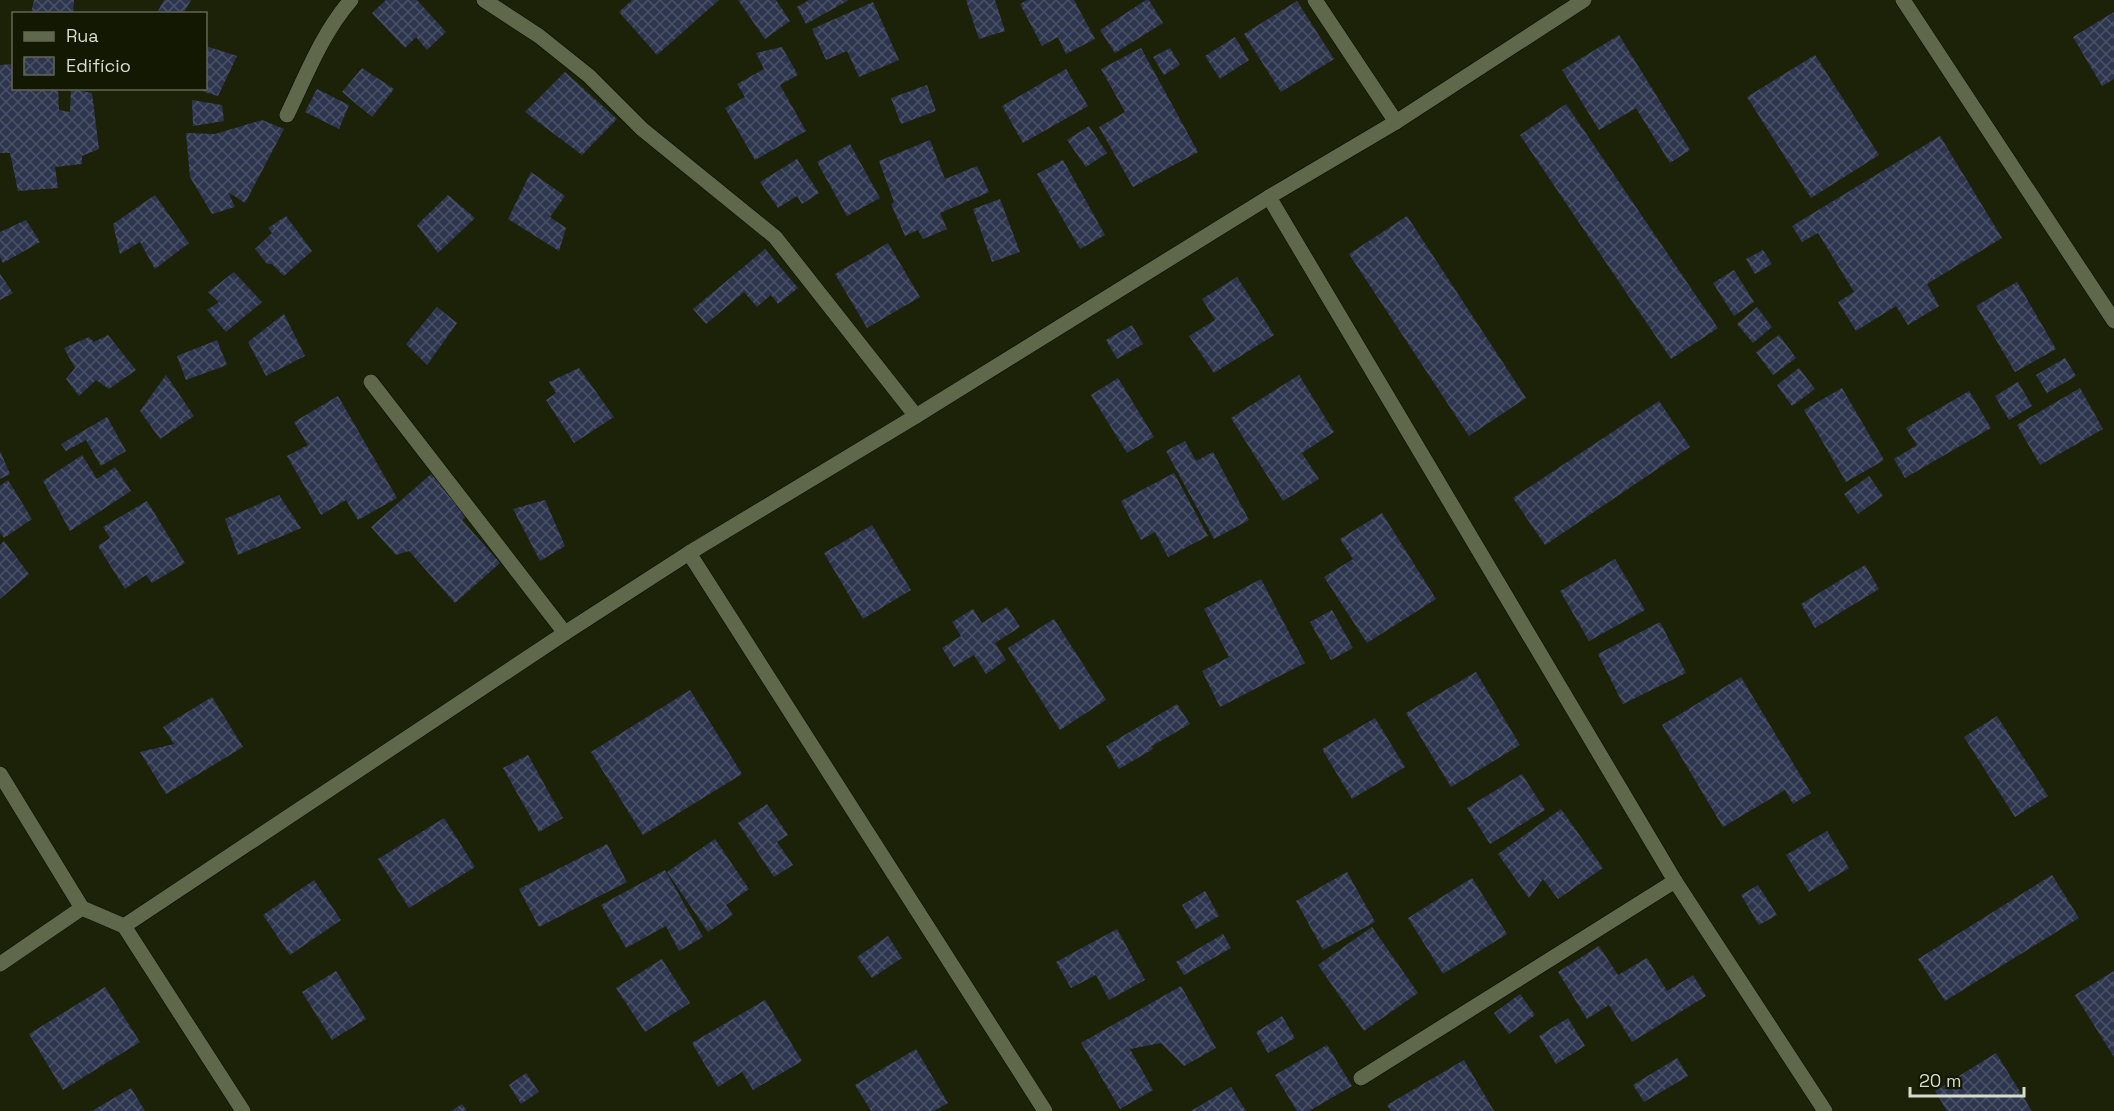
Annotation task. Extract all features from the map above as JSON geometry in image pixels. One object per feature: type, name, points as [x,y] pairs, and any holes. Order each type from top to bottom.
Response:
[{"type":"street","points":[[287,115],[326,36],[338,15],[351,0]]},
{"type":"street","points":[[484,0],[539,36],[589,76],[642,129],[775,237],[916,417]]},
{"type":"street","points":[[1315,0],[1396,122]]},
{"type":"street","points":[[124,926],[689,553],[916,417],[1269,196],[1396,122],[1584,0]]},
{"type":"street","points":[[1903,0],[2114,321]]},
{"type":"street","points":[[1269,196],[1676,881],[1825,1111]]},
{"type":"street","points":[[370,382],[565,633]]},
{"type":"street","points":[[689,553],[1045,1111]]},
{"type":"street","points":[[0,774],[82,908],[124,926],[243,1111]]},
{"type":"street","points":[[1361,1078],[1676,881]]},
{"type":"street","points":[[0,964],[82,908]]},
{"type":"building","points":[[34,0],[74,0],[73,12],[31,12]]},
{"type":"building","points":[[164,0],[191,0],[184,12],[158,11]]},
{"type":"building","points":[[386,0],[417,0],[446,32],[427,50],[416,37],[405,48],[372,13]]},
{"type":"building","points":[[632,0],[719,0],[657,55],[619,12]]},
{"type":"building","points":[[738,0],[776,0],[790,21],[765,39]]},
{"type":"building","points":[[809,0],[849,0],[806,24],[797,7]]},
{"type":"building","points":[[966,0],[995,0],[1005,31],[979,39]]},
{"type":"building","points":[[1027,0],[1074,0],[1095,39],[1066,54],[1058,37],[1042,46],[1020,4]]},
{"type":"building","points":[[1149,0],[1163,23],[1115,53],[1100,30]]},
{"type":"building","points":[[1297,1],[1334,59],[1281,92],[1244,34]]},
{"type":"building","points":[[873,2],[899,60],[859,77],[847,51],[826,60],[812,29]]},
{"type":"building","points":[[2114,12],[2114,79],[2102,86],[2073,37]]},
{"type":"building","points":[[1619,35],[1690,150],[1670,163],[1636,108],[1599,130],[1562,70]]},
{"type":"building","points":[[1235,37],[1249,60],[1220,79],[1205,56]]},
{"type":"building","points":[[207,46],[237,56],[218,96],[198,90],[207,90]]},
{"type":"building","points":[[782,47],[798,75],[780,85],[806,131],[755,160],[725,108],[745,97],[737,84],[764,69],[756,53]]},
{"type":"building","points":[[1141,48],[1198,152],[1133,187],[1099,127],[1125,112],[1101,69]]},
{"type":"building","points":[[1170,48],[1180,65],[1164,75],[1153,57]]},
{"type":"building","points":[[1815,55],[1879,155],[1811,198],[1747,97]]},
{"type":"building","points":[[12,64],[12,90],[58,90],[59,110],[70,112],[71,90],[92,93],[99,149],[82,156],[82,164],[55,167],[58,188],[18,191],[10,153],[0,153],[0,65]]},
{"type":"building","points":[[362,68],[394,89],[372,117],[342,92]]},
{"type":"building","points":[[1066,69],[1088,106],[1023,143],[1002,106]]},
{"type":"building","points":[[565,72],[617,119],[582,155],[525,112]]},
{"type":"building","points":[[927,85],[936,111],[901,124],[891,98]]},
{"type":"building","points":[[317,89],[349,105],[339,129],[305,112]]},
{"type":"building","points":[[192,100],[222,105],[224,121],[193,126]]},
{"type":"building","points":[[1566,104],[1718,328],[1671,359],[1520,135]]},
{"type":"building","points":[[262,120],[284,129],[245,203],[228,192],[235,207],[212,214],[190,177],[186,133],[215,134]]},
{"type":"building","points":[[1089,126],[1107,153],[1086,167],[1067,140]]},
{"type":"building","points":[[1940,136],[2002,238],[1927,284],[1939,306],[1908,325],[1896,306],[1856,331],[1838,302],[1854,292],[1818,233],[1802,242],[1792,226]]},
{"type":"building","points":[[930,140],[945,179],[977,166],[989,192],[940,213],[947,229],[923,239],[918,230],[905,236],[891,204],[894,202],[879,161]]},
{"type":"building","points":[[850,144],[880,198],[847,216],[817,162]]},
{"type":"building","points":[[797,159],[819,193],[802,204],[797,196],[778,208],[760,182]]},
{"type":"building","points":[[1063,160],[1105,235],[1080,249],[1037,174]]},
{"type":"building","points":[[531,172],[565,196],[550,217],[566,228],[559,251],[508,219]]},
{"type":"building","points":[[155,195],[189,243],[155,269],[140,242],[120,254],[113,224]]},
{"type":"building","points":[[448,195],[475,218],[438,253],[417,225]]},
{"type":"building","points":[[1000,199],[1020,252],[992,262],[973,209]]},
{"type":"building","points":[[286,216],[312,251],[284,276],[272,264],[267,264],[255,249],[272,233],[268,228]]},
{"type":"building","points":[[1407,216],[1526,398],[1469,436],[1349,254]]},
{"type":"building","points":[[26,220],[40,242],[3,263],[0,257],[0,232]]},
{"type":"building","points":[[888,243],[920,297],[867,328],[835,274]]},
{"type":"building","points":[[765,249],[798,288],[778,304],[771,295],[757,307],[744,292],[706,324],[693,309]]},
{"type":"building","points":[[1763,250],[1772,264],[1755,274],[1746,259]]},
{"type":"building","points":[[1734,270],[1754,302],[1734,316],[1713,283]]},
{"type":"building","points":[[234,272],[262,302],[226,332],[207,310],[219,302],[208,292]]},
{"type":"building","points":[[0,274],[13,293],[0,300]]},
{"type":"building","points":[[1237,277],[1274,335],[1214,373],[1189,336],[1215,320],[1202,299]]},
{"type":"building","points":[[2017,282],[2056,349],[2015,372],[1976,306]]},
{"type":"building","points":[[437,307],[457,323],[427,365],[406,344]]},
{"type":"building","points":[[1757,307],[1772,327],[1753,343],[1737,324]]},
{"type":"building","points":[[284,314],[305,356],[266,376],[248,342]]},
{"type":"building","points":[[1132,325],[1143,344],[1117,359],[1106,340]]},
{"type":"building","points":[[108,335],[136,370],[109,389],[96,380],[79,396],[66,379],[75,368],[64,348],[89,337],[94,342]]},
{"type":"building","points":[[1779,335],[1796,358],[1773,375],[1756,352]]},
{"type":"building","points":[[217,340],[227,365],[186,380],[177,356]]},
{"type":"building","points":[[2065,358],[2076,376],[2047,393],[2036,375]]},
{"type":"building","points":[[579,368],[614,417],[574,443],[546,400],[556,393],[549,382]]},
{"type":"building","points":[[1799,368],[1815,389],[1792,406],[1777,385]]},
{"type":"building","points":[[166,375],[194,416],[160,439],[140,411]]},
{"type":"building","points":[[1299,375],[1334,432],[1302,453],[1319,479],[1283,501],[1231,418]]},
{"type":"building","points":[[1118,378],[1154,437],[1127,453],[1091,395]]},
{"type":"building","points":[[2018,382],[2032,406],[2009,420],[1995,396]]},
{"type":"building","points":[[1842,388],[1884,460],[1846,482],[1804,410]]},
{"type":"building","points":[[2080,388],[2103,429],[2040,465],[2017,425]]},
{"type":"building","points":[[1969,391],[1991,428],[1905,478],[1894,459],[1917,445],[1906,428]]},
{"type":"building","points":[[338,396],[397,498],[358,520],[346,500],[321,515],[287,456],[308,445],[294,422]]},
{"type":"building","points":[[1659,401],[1690,447],[1545,545],[1513,498]]},
{"type":"building","points":[[107,417],[126,451],[101,466],[86,440],[66,451],[61,444]]},
{"type":"building","points":[[1185,441],[1196,461],[1213,452],[1249,520],[1214,539],[1166,451]]},
{"type":"building","points":[[0,451],[10,474],[0,479]]},
{"type":"building","points":[[82,455],[97,479],[115,467],[131,491],[70,531],[43,481]]},
{"type":"building","points":[[1174,473],[1208,536],[1168,557],[1155,532],[1141,540],[1121,501]]},
{"type":"building","points":[[431,474],[468,515],[462,520],[500,563],[455,603],[409,551],[396,555],[371,527]]},
{"type":"building","points":[[1869,476],[1883,496],[1858,514],[1844,494]]},
{"type":"building","points":[[8,480],[32,519],[4,538],[0,532],[0,486]]},
{"type":"building","points":[[279,495],[301,528],[238,555],[225,519]]},
{"type":"building","points":[[545,500],[565,546],[540,561],[513,509]]},
{"type":"building","points":[[147,501],[185,563],[152,583],[146,575],[125,589],[98,546],[110,538],[103,527]]},
{"type":"building","points":[[1382,513],[1436,599],[1367,643],[1324,577],[1353,559],[1340,539]]},
{"type":"building","points":[[872,525],[911,590],[863,619],[824,553]]},
{"type":"building","points":[[4,541],[29,574],[0,599],[0,545]]},
{"type":"building","points":[[1615,559],[1645,610],[1589,641],[1560,591]]},
{"type":"building","points":[[1865,565],[1879,589],[1815,628],[1801,604]]},
{"type":"building","points":[[1261,579],[1305,663],[1220,707],[1202,671],[1229,657],[1204,609]]},
{"type":"building","points":[[1007,607],[1020,627],[995,643],[1006,660],[986,674],[974,655],[954,667],[942,648],[961,636],[952,622],[973,609],[982,623]]},
{"type":"building","points":[[1332,610],[1353,648],[1331,660],[1310,622]]},
{"type":"building","points":[[1054,619],[1106,700],[1060,730],[1008,648]]},
{"type":"building","points":[[1660,622],[1686,673],[1623,704],[1598,654]]},
{"type":"building","points":[[1476,672],[1520,745],[1451,787],[1406,713]]},
{"type":"building","points":[[1741,677],[1811,793],[1793,804],[1785,790],[1723,827],[1662,725]]},
{"type":"building","points":[[690,690],[742,774],[643,835],[591,752]]},
{"type":"building","points":[[212,697],[243,747],[166,794],[140,752],[174,744],[163,727]]},
{"type":"building","points":[[1177,704],[1190,724],[1119,769],[1106,746]]},
{"type":"building","points":[[1997,716],[2048,796],[2015,817],[1964,737]]},
{"type":"building","points":[[1375,718],[1405,767],[1352,799],[1322,749]]},
{"type":"building","points":[[528,755],[563,818],[539,832],[503,768]]},
{"type":"building","points":[[1522,774],[1545,810],[1490,844],[1467,808]]},
{"type":"building","points":[[767,804],[788,835],[777,842],[793,865],[774,877],[738,823]]},
{"type":"building","points":[[1561,809],[1603,868],[1558,899],[1543,879],[1529,898],[1498,854]]},
{"type":"building","points":[[444,818],[475,867],[409,908],[378,859]]},
{"type":"building","points":[[1827,831],[1849,868],[1809,892],[1786,855]]},
{"type":"building","points":[[715,839],[749,889],[726,905],[733,915],[708,932],[667,872]]},
{"type":"building","points":[[607,844],[627,882],[539,927],[519,889]]},
{"type":"building","points":[[665,870],[703,937],[679,951],[666,926],[626,948],[601,905]]},
{"type":"building","points":[[1347,872],[1375,922],[1323,950],[1296,901]]},
{"type":"building","points":[[2052,875],[2079,918],[1945,1001],[1918,959]]},
{"type":"building","points":[[1472,878],[1507,934],[1443,974],[1408,918]]},
{"type":"building","points":[[314,880],[341,920],[290,955],[263,915]]},
{"type":"building","points":[[1758,885],[1777,915],[1759,925],[1741,895]]},
{"type":"building","points":[[1205,891],[1219,916],[1196,929],[1182,905]]},
{"type":"building","points":[[1372,927],[1418,993],[1364,1031],[1318,965]]},
{"type":"building","points":[[1117,929],[1145,980],[1109,1000],[1096,975],[1071,988],[1056,962]]},
{"type":"building","points":[[1223,934],[1231,948],[1184,975],[1176,962]]},
{"type":"building","points":[[888,936],[902,958],[872,978],[857,957]]},
{"type":"building","points":[[1599,946],[1618,975],[1647,958],[1667,991],[1693,975],[1706,996],[1632,1042],[1609,1005],[1587,1019],[1558,972]]},
{"type":"building","points":[[662,959],[690,1003],[645,1032],[616,988]]},
{"type":"building","points":[[336,971],[366,1019],[332,1040],[302,992]]},
{"type":"building","points":[[2114,971],[2114,1057],[2075,995]]},
{"type":"building","points":[[1181,986],[1216,1048],[1184,1066],[1161,1043],[1130,1049],[1153,1090],[1120,1109],[1081,1043]]},
{"type":"building","points":[[105,987],[140,1042],[63,1090],[29,1034]]},
{"type":"building","points":[[1520,994],[1535,1015],[1509,1034],[1494,1013]]},
{"type":"building","points":[[765,1000],[802,1061],[753,1090],[742,1072],[718,1087],[692,1043]]},
{"type":"building","points":[[1282,1016],[1295,1038],[1268,1053],[1256,1032]]},
{"type":"building","points":[[1568,1018],[1585,1046],[1556,1064],[1539,1036]]},
{"type":"building","points":[[1327,1045],[1352,1086],[1309,1111],[1297,1111],[1275,1075]]},
{"type":"building","points":[[916,1049],[948,1103],[934,1111],[871,1111],[855,1085]]},
{"type":"building","points":[[1996,1053],[2032,1111],[1947,1111],[1935,1091]]},
{"type":"building","points":[[1677,1058],[1688,1076],[1644,1102],[1633,1085]]},
{"type":"building","points":[[1464,1060],[1494,1111],[1391,1111],[1387,1105]]},
{"type":"building","points":[[526,1073],[539,1092],[521,1104],[509,1085]]},
{"type":"building","points":[[1231,1087],[1246,1111],[1191,1111]]},
{"type":"building","points":[[131,1088],[145,1111],[92,1111]]},
{"type":"building","points":[[462,1104],[467,1111],[451,1111]]}]
